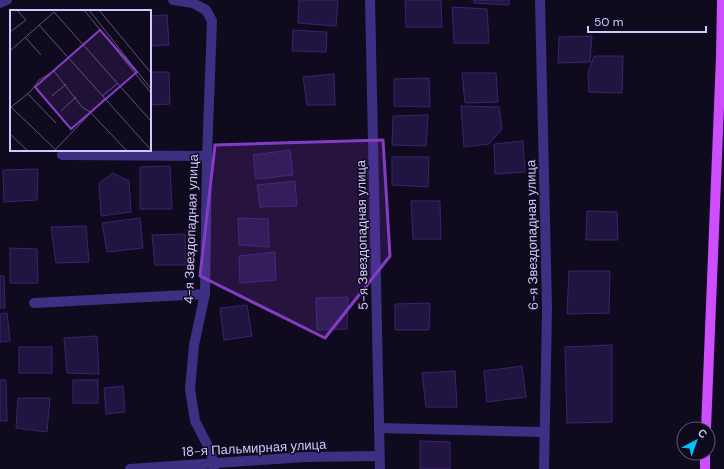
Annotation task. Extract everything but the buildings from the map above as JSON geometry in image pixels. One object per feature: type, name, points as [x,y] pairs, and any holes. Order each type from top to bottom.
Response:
[{"type":"main road","points":[[706,421],[722,0]]},
{"type":"street","points":[[0,3],[7,0]]},
{"type":"street","name":"4-я Звездопадная улица","points":[[173,0],[193,3],[206,10],[212,21],[207,156],[205,294],[194,345],[190,389],[195,421],[208,446],[214,466]]},
{"type":"street","name":"5-я Звездопадная улица","points":[[370,0],[380,469]]},
{"type":"street","name":"6-я Звездопадная улица","points":[[540,0],[547,309],[544,469]]},
{"type":"street","points":[[62,155],[207,156]]},
{"type":"street","points":[[34,303],[205,294]]},
{"type":"street","points":[[379,428],[544,432]]},
{"type":"street","name":"18-я Пальмирная улица","points":[[130,469],[214,466],[305,457],[379,456]]},
{"type":"highlighted area","points":[[383,140],[390,256],[325,338],[200,276],[215,145]]}]
